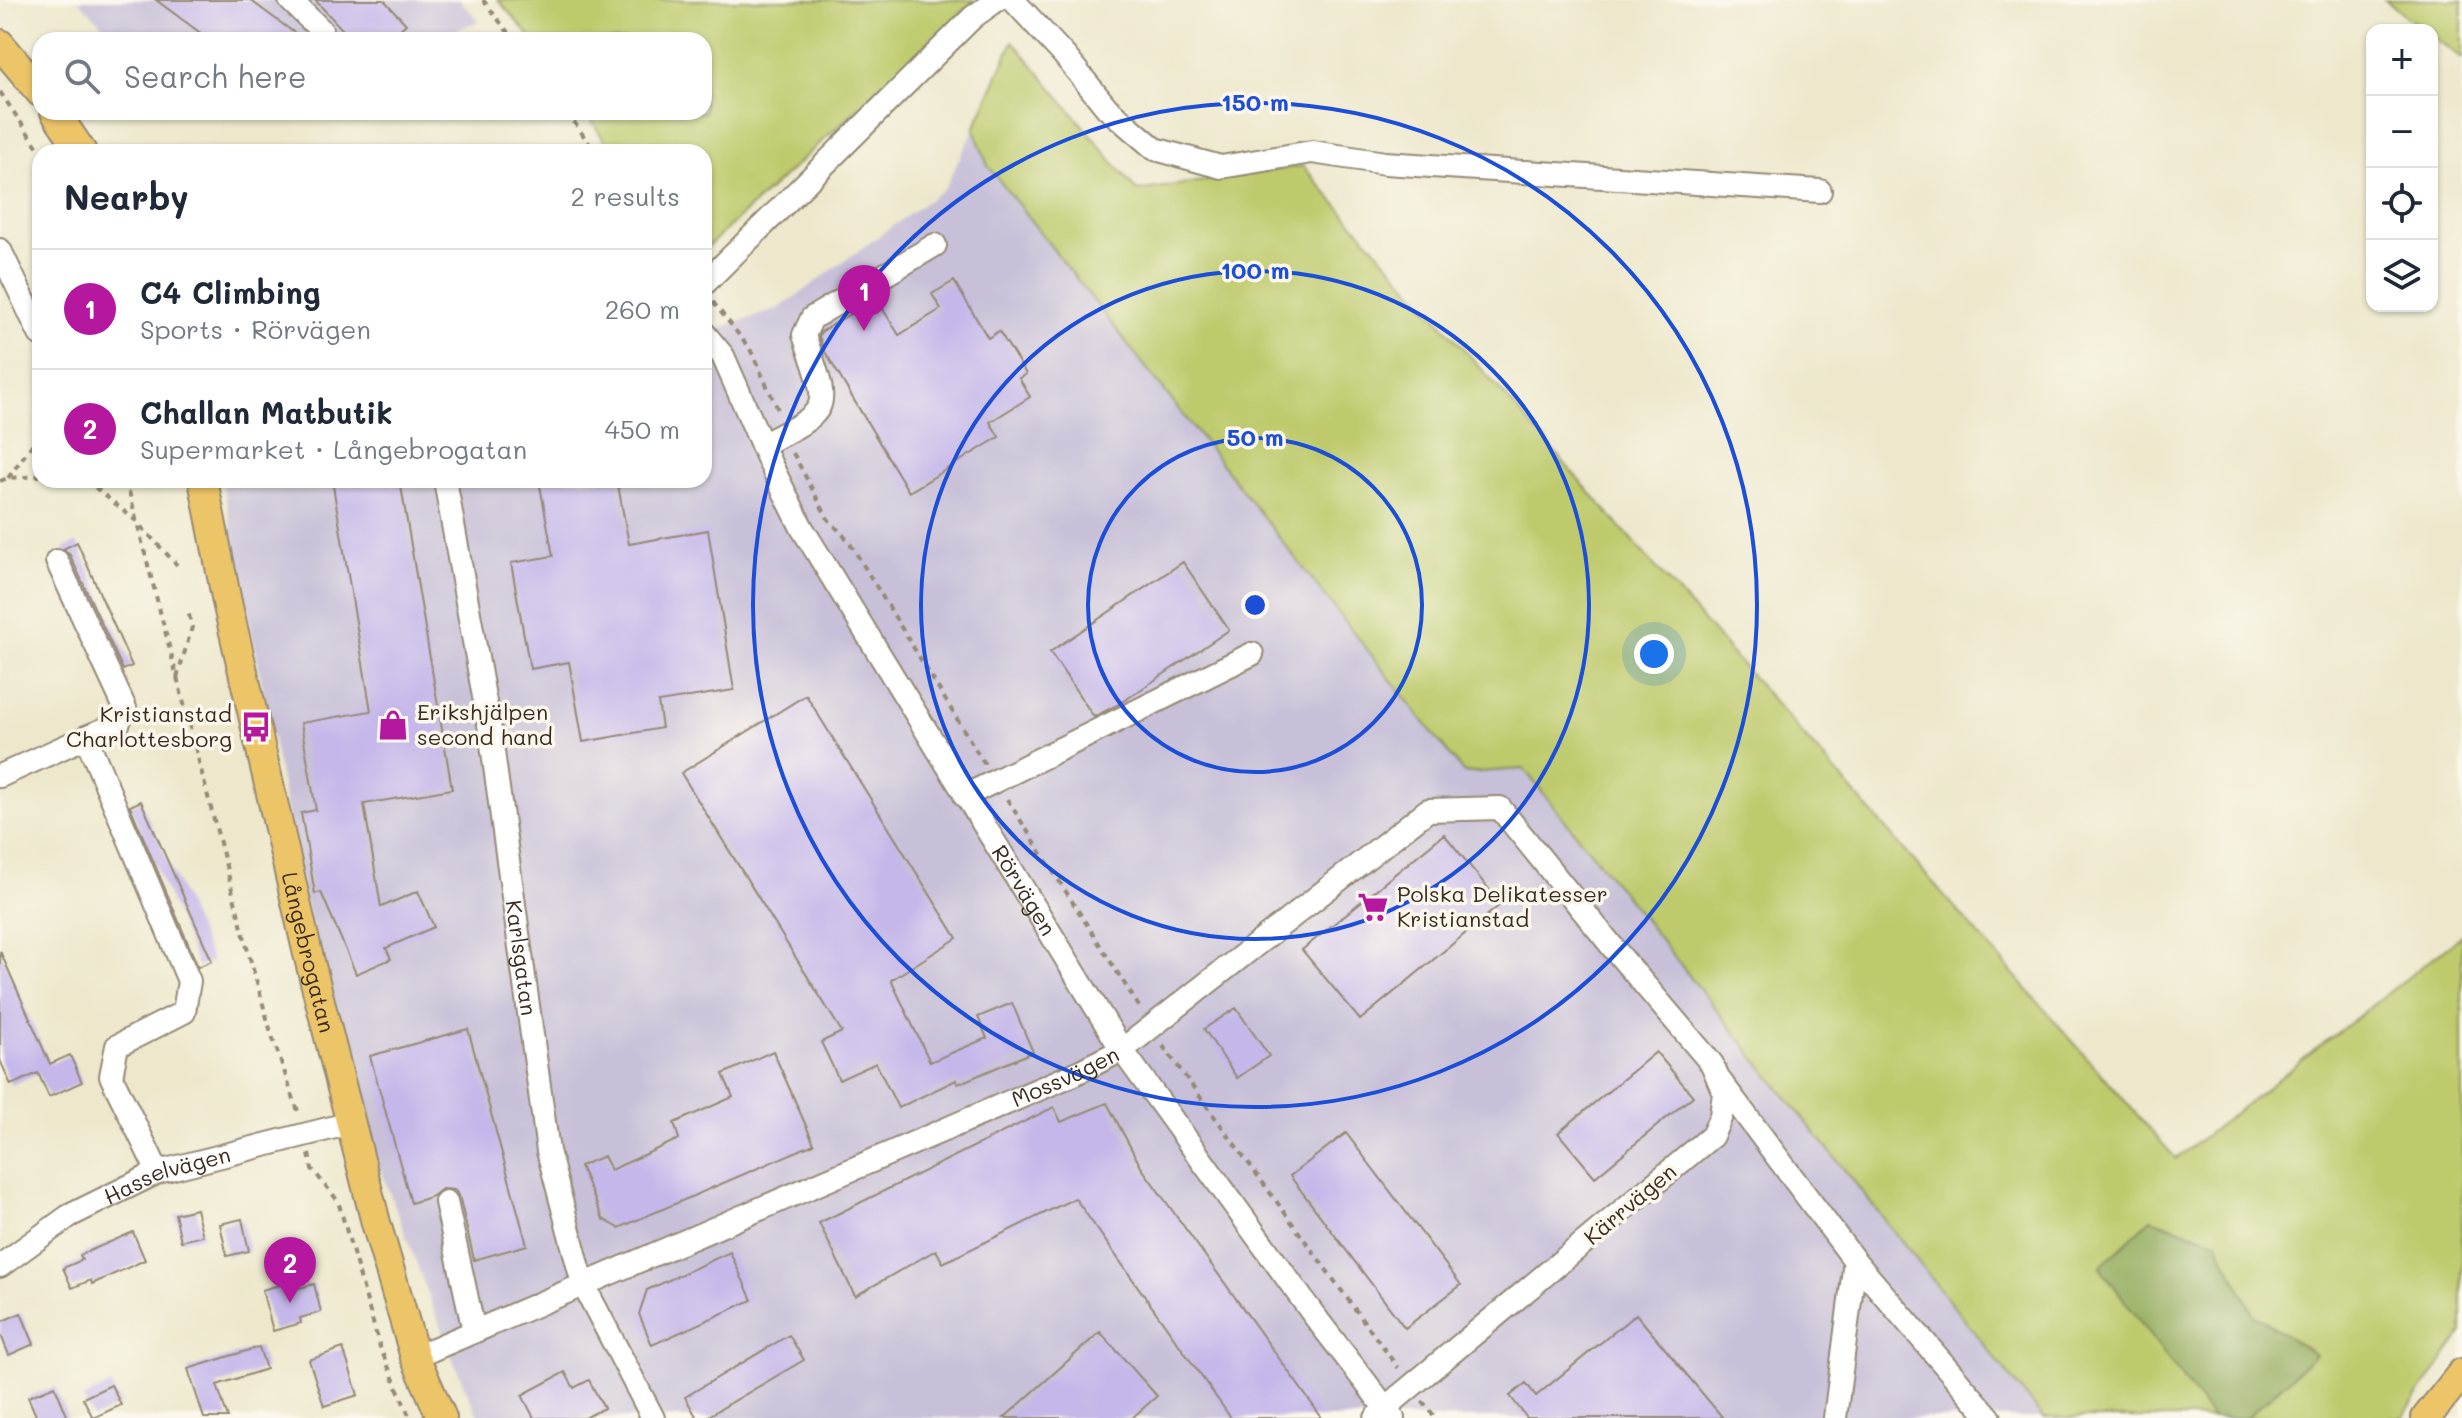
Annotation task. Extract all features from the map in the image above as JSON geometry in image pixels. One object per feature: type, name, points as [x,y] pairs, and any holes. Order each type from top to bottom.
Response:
[{"type":"main road","points":[[0,44],[32,82]]},
{"type":"main road","points":[[60,120],[77,144]]},
{"type":"main road","name":"Långebrogatan","points":[[205,488],[227,602],[307,950],[376,1223],[415,1357],[442,1418]]},
{"type":"main road","points":[[2426,1418],[2462,1373]]},
{"type":"street","points":[[290,0],[321,30]]},
{"type":"street","points":[[712,288],[973,17],[997,0]]},
{"type":"street","points":[[1013,0],[1107,108],[1155,149],[1221,167],[1312,152],[1385,163],[1820,191]]},
{"type":"street","points":[[762,445],[811,418],[820,408],[823,398],[804,335],[812,318],[935,245]]},
{"type":"street","points":[[0,250],[32,317]]},
{"type":"street","name":"Rörvägen","points":[[712,343],[723,356],[802,528],[1122,1050],[1385,1415]]},
{"type":"street","name":"Karlsgatan","points":[[446,488],[490,730],[548,1151],[583,1284],[653,1418]]},
{"type":"street","points":[[0,776],[118,724],[125,708],[57,561]]},
{"type":"street","points":[[965,796],[1252,654]]},
{"type":"street","points":[[86,737],[189,981],[184,1012],[117,1046],[111,1076],[158,1172]]},
{"type":"street","name":"Mossvägen","points":[[415,1357],[1072,1075],[1122,1050],[1428,810],[1500,808],[1615,950]]},
{"type":"street","name":"Kärrvägen","points":[[1385,1415],[1411,1386],[1712,1136],[1721,1116],[1724,1093],[1712,1064],[1615,950]]},
{"type":"street","points":[[1718,1078],[1855,1261],[1990,1418]]},
{"type":"street","name":"Hasselvägen","points":[[0,1266],[69,1216],[158,1172],[351,1123]]},
{"type":"street","points":[[446,1202],[474,1331]]},
{"type":"street","points":[[1835,1418],[1855,1261]]},
{"type":"path","points":[[483,0],[508,32]]},
{"type":"path","points":[[0,92],[36,144]]},
{"type":"path","points":[[573,120],[589,144]]},
{"type":"path","points":[[712,297],[750,349],[774,397],[798,466],[828,519],[848,540],[996,781],[1178,1067],[1436,1418]]},
{"type":"path","points":[[8,478],[32,445]]},
{"type":"path","points":[[0,481],[32,476]]},
{"type":"path","points":[[96,488],[136,521],[177,565]]},
{"type":"path","points":[[128,488],[253,969],[312,1169],[338,1201],[380,1347],[410,1418]]},
{"type":"path","points":[[177,680],[192,627],[188,611]]},
{"type":"shaded area","points":[[78,0],[460,0],[479,21],[452,32],[108,31]]},
{"type":"shaded area","points":[[974,129],[988,166],[1464,773],[1524,769],[2043,1418],[479,1418],[455,1365],[373,1149],[304,897],[224,488],[712,488],[712,330],[778,309],[945,188]]},
{"type":"green space","points":[[498,0],[975,0],[712,243],[712,144],[607,144],[591,120],[712,120],[712,32],[526,32]]},
{"type":"green space","points":[[2385,0],[2462,0],[2462,58],[2438,40],[2438,24],[2416,24]]},
{"type":"green space","points":[[1013,41],[1137,191],[1303,166],[2176,1159],[2462,935],[2462,1333],[2402,1418],[2246,1418],[2315,1355],[2253,1314],[2216,1241],[2101,1267],[2212,1418],[2043,1418],[1524,769],[1464,773],[988,166],[974,129]]},
{"type":"green space","points":[[2151,1219],[2216,1241],[2253,1314],[2315,1355],[2246,1418],[2212,1418],[2100,1267]]},
{"type":"building","points":[[156,0],[250,0],[293,32],[199,32]]},
{"type":"building","points":[[315,0],[384,0],[406,24],[397,32],[345,32]]},
{"type":"building","points":[[954,281],[988,338],[999,331],[1026,374],[1019,378],[1030,397],[990,422],[999,437],[909,492],[824,350],[819,336],[876,298],[899,335],[941,309],[932,294]]},
{"type":"building","points":[[333,488],[401,488],[452,789],[364,804],[381,907],[418,891],[434,927],[386,948],[391,959],[356,974],[321,892],[315,894],[301,813],[316,810],[301,723],[371,711]]},
{"type":"building","points":[[540,488],[618,488],[629,544],[708,530],[734,690],[658,702],[662,728],[583,742],[569,662],[530,669],[511,563],[553,556]]},
{"type":"building","points":[[77,542],[132,666],[123,670],[70,555],[63,549]]},
{"type":"building","points":[[1183,562],[1229,630],[1121,703],[1094,717],[1050,652]]},
{"type":"building","points":[[806,695],[957,938],[891,980],[930,1062],[987,1038],[978,1017],[1012,1003],[1033,1052],[958,1084],[956,1080],[898,1108],[876,1063],[839,1080],[821,1042],[842,1032],[681,773]]},
{"type":"building","points":[[141,801],[212,961],[198,967],[130,806]]},
{"type":"building","points":[[1444,834],[1501,904],[1360,1020],[1302,950]]},
{"type":"building","points":[[0,951],[50,1064],[70,1055],[82,1082],[49,1097],[38,1073],[11,1085],[0,1060]]},
{"type":"building","points":[[1236,1008],[1269,1056],[1237,1078],[1204,1029]]},
{"type":"building","points":[[468,1029],[527,1245],[474,1260],[460,1199],[455,1190],[442,1189],[433,1196],[411,1203],[370,1056]]},
{"type":"building","points":[[773,1051],[814,1144],[619,1228],[603,1219],[580,1166],[604,1156],[611,1170],[679,1139],[674,1123],[733,1097],[723,1074]]},
{"type":"building","points":[[1656,1052],[1693,1096],[1595,1177],[1558,1133]]},
{"type":"building","points":[[1107,1103],[1141,1167],[1322,1418],[1231,1418],[1075,1198],[943,1263],[936,1250],[855,1296],[819,1223],[1054,1107],[1061,1122]]},
{"type":"building","points":[[1346,1133],[1461,1285],[1405,1328],[1290,1176]]},
{"type":"building","points":[[196,1209],[203,1236],[181,1241],[175,1214]]},
{"type":"building","points":[[242,1219],[249,1251],[227,1256],[220,1224]]},
{"type":"building","points":[[133,1232],[145,1260],[92,1284],[91,1280],[72,1288],[63,1268],[82,1260],[80,1255]]},
{"type":"building","points":[[730,1252],[752,1300],[652,1345],[639,1314],[647,1290]]},
{"type":"building","points":[[290,1282],[292,1290],[314,1284],[321,1312],[300,1318],[301,1323],[273,1331],[262,1290]]},
{"type":"building","points":[[21,1313],[34,1344],[9,1355],[0,1333],[0,1322]]},
{"type":"building","points":[[1636,1314],[1723,1418],[1527,1418],[1510,1396],[1526,1383],[1536,1396]]},
{"type":"building","points":[[1100,1332],[1157,1396],[1132,1418],[1004,1418]]},
{"type":"building","points":[[789,1335],[804,1360],[705,1418],[697,1418],[685,1397]]},
{"type":"building","points":[[259,1347],[266,1369],[217,1385],[228,1418],[204,1418],[188,1369]]},
{"type":"building","points":[[343,1348],[358,1395],[324,1406],[309,1360]]},
{"type":"building","points":[[565,1372],[574,1388],[589,1380],[604,1408],[585,1418],[534,1418],[522,1395]]},
{"type":"building","points":[[111,1385],[121,1405],[93,1418],[83,1398]]},
{"type":"building","points":[[55,1386],[68,1418],[37,1418],[28,1397]]},
{"type":"place","name":"C4 Climbing","points":[[864,331]]},
{"type":"place","name":"Erikshjälpen second hand","points":[[393,725]]},
{"type":"place","name":"Kristianstad Charlottesborg","points":[[256,727]]},
{"type":"place","name":"Polska Delikatesser Kristianstad","points":[[1373,907]]},
{"type":"place","name":"Challan Matbutik","points":[[290,1303]]}]
